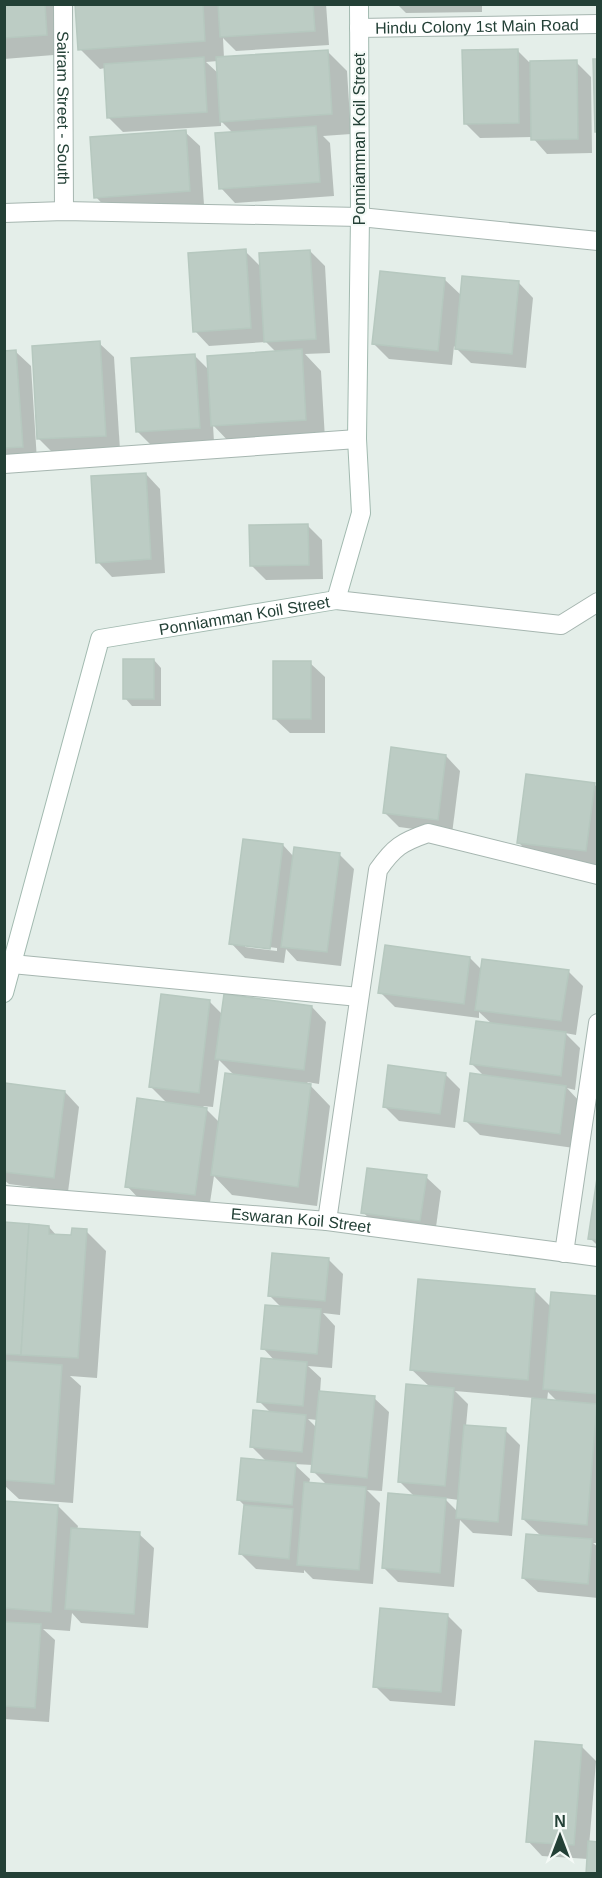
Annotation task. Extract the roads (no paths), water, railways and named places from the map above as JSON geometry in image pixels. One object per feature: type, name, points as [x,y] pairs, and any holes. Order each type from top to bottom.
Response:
[{"type":"street","name":"Sairam Street - South","points":[[63,4],[64,212]]},
{"type":"street","name":"Ponniamman Koil Street","points":[[4,993],[100,639],[336,600],[360,513],[357,439],[360,217],[359,4]]},
{"type":"street","name":"Hindu Colony 1st Main Road","points":[[359,28],[597,24]]},
{"type":"street","points":[[4,213],[360,217],[597,241]]},
{"type":"street","points":[[4,464],[357,439]]},
{"type":"street","points":[[336,600],[561,625],[597,602]]},
{"type":"street","points":[[327,1221],[378,870],[389,854],[403,842],[428,833],[597,875]]},
{"type":"street","points":[[12,964],[359,997]]},
{"type":"street","points":[[564,1253],[597,1023]]},
{"type":"street","name":"Eswaran Koil Street","points":[[4,1195],[327,1221],[597,1257]]}]
